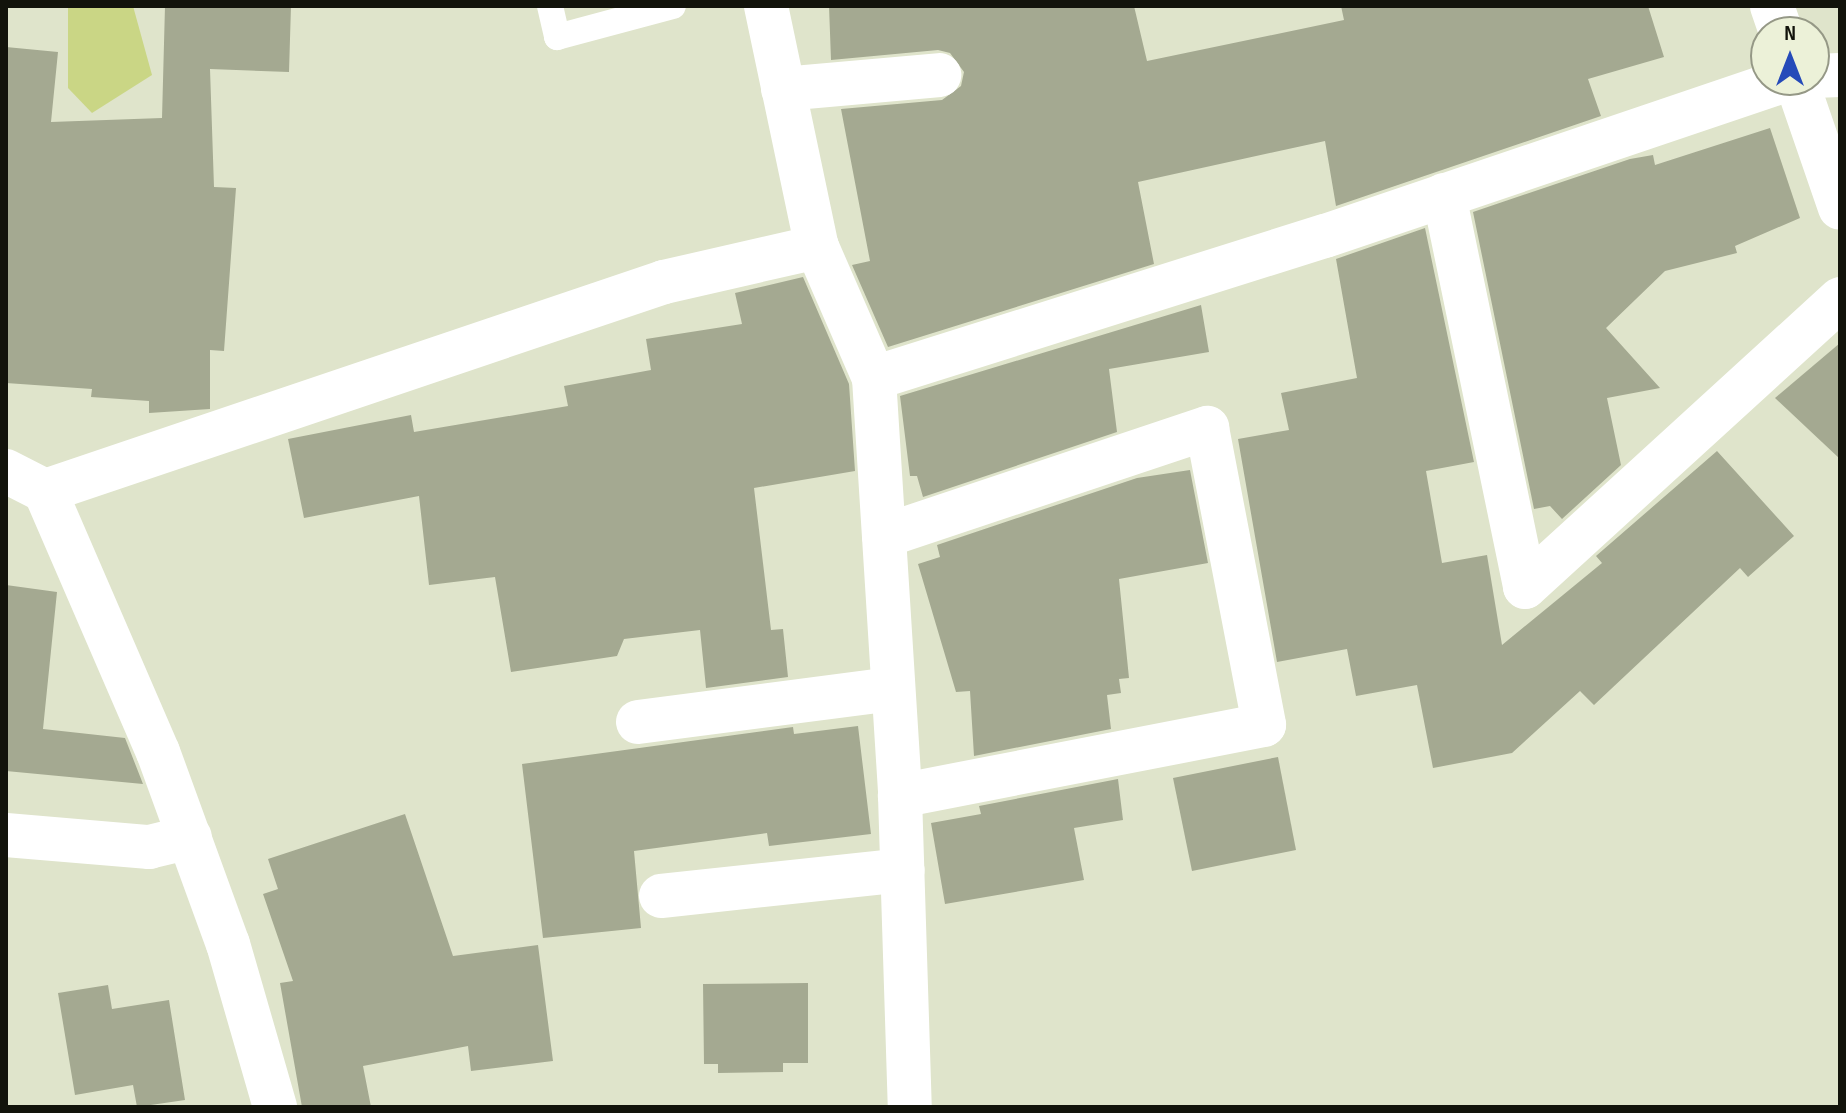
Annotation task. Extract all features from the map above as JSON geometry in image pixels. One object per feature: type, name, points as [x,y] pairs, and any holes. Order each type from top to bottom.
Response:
[{"type":"street","points":[[766,6],[817,247],[874,378],[900,796],[910,1107]]},
{"type":"street","points":[[783,89],[939,75]]},
{"type":"street","points":[[874,378],[1444,195],[1750,92]]},
{"type":"street","points":[[1802,96],[1840,208]]},
{"type":"street","points":[[1444,195],[1525,587],[1840,299]]},
{"type":"street","points":[[45,491],[664,282],[817,247]]},
{"type":"street","points":[[884,536],[1207,428],[1264,725],[900,796]]},
{"type":"street","points":[[6,471],[45,491],[190,837],[228,944],[275,1107]]},
{"type":"street","points":[[638,722],[893,689]]},
{"type":"street","points":[[6,835],[149,847],[190,837]]},
{"type":"street","points":[[661,896],[903,870]]},
{"type":"lane","points":[[550,6],[557,37],[673,6]]},
{"type":"green space","points":[[68,6],[133,6],[152,75],[92,113],[68,88]]},
{"type":"building","points":[[165,6],[291,6],[289,72],[210,69],[214,187],[236,188],[224,351],[210,350],[210,409],[149,413],[149,401],[91,397],[92,389],[6,383],[6,47],[58,52],[51,122],[162,118]]},
{"type":"building","points":[[829,6],[1134,6],[1147,61],[1344,20],[1341,6],[1648,6],[1664,57],[1588,79],[1601,116],[1336,206],[1325,141],[1138,182],[1154,264],[888,347],[852,265],[870,261],[841,109],[942,100],[961,86],[964,72],[950,53],[938,50],[831,60]]},
{"type":"building","points":[[1770,128],[1800,218],[1735,246],[1737,253],[1665,271],[1606,328],[1660,388],[1607,398],[1621,465],[1562,519],[1550,506],[1534,509],[1473,212],[1630,159],[1653,155],[1655,165]]},
{"type":"building","points":[[1425,228],[1474,462],[1426,471],[1442,563],[1487,555],[1502,645],[1602,563],[1596,556],[1717,451],[1794,536],[1748,577],[1740,568],[1594,705],[1580,691],[1512,753],[1433,768],[1417,685],[1356,696],[1347,649],[1277,662],[1238,439],[1289,430],[1281,393],[1357,378],[1336,259]]},
{"type":"building","points":[[803,277],[849,384],[855,471],[754,488],[771,630],[783,629],[788,677],[706,688],[700,630],[624,639],[617,656],[511,672],[495,577],[429,585],[419,496],[304,518],[288,439],[411,415],[414,432],[568,406],[564,386],[651,370],[646,339],[742,324],[735,293]]},
{"type":"building","points":[[1201,305],[1209,352],[1109,369],[1117,432],[923,497],[917,476],[910,476],[900,396]]},
{"type":"building","points":[[1840,343],[1840,459],[1775,398]]},
{"type":"building","points":[[1190,470],[1208,563],[1119,579],[1129,678],[1119,679],[1121,693],[1107,695],[1111,729],[974,756],[970,691],[956,692],[918,564],[940,557],[937,545],[1137,478]]},
{"type":"building","points":[[6,585],[57,592],[43,729],[125,738],[143,784],[6,771]]},
{"type":"building","points":[[858,726],[871,834],[769,846],[767,833],[634,851],[641,928],[543,938],[522,764],[793,727],[794,734]]},
{"type":"building","points":[[1278,757],[1296,850],[1192,871],[1173,778]]},
{"type":"building","points":[[1118,779],[1123,820],[1074,828],[1084,880],[945,904],[931,823],[981,814],[979,806]]},
{"type":"building","points":[[405,814],[453,956],[538,945],[553,1061],[471,1071],[468,1046],[363,1066],[371,1107],[302,1107],[280,983],[293,981],[263,894],[278,889],[268,859]]},
{"type":"building","points":[[808,983],[808,1063],[783,1063],[783,1072],[718,1073],[718,1064],[704,1064],[703,984]]},
{"type":"building","points":[[108,985],[112,1009],[169,1000],[185,1100],[137,1107],[133,1085],[75,1095],[58,993]]}]
